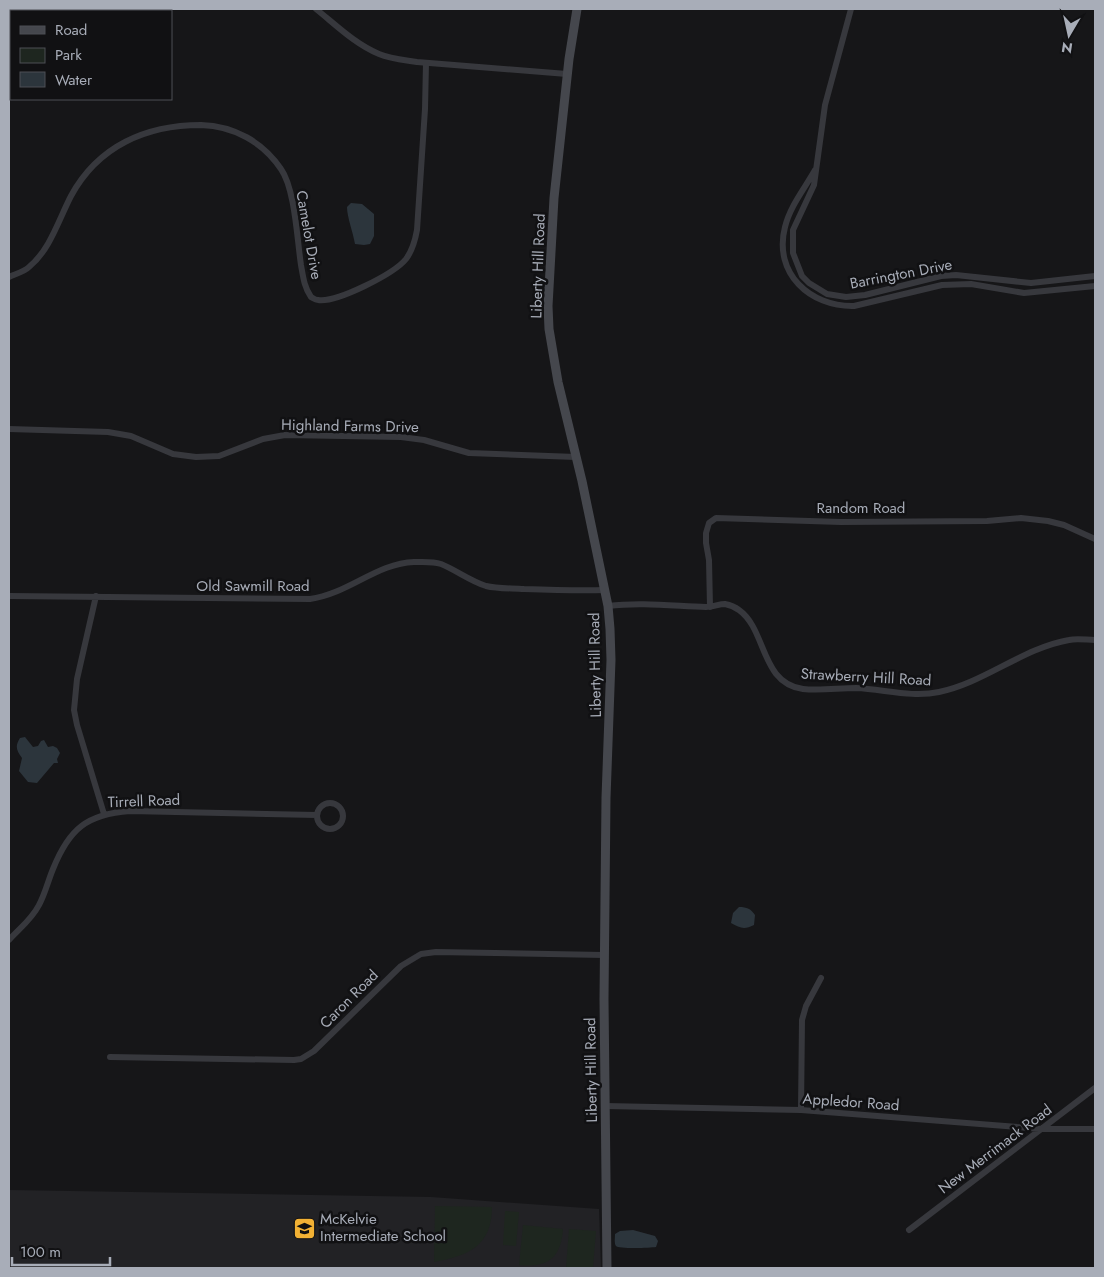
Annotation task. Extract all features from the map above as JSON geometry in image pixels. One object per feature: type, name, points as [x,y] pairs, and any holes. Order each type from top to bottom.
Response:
[{"type":"street","points":[[316,9],[360,44],[394,59],[567,74]]},
{"type":"street","name":"Liberty Hill Road","points":[[577,9],[567,74],[553,216],[548,306],[549,329],[558,382],[608,606],[611,660],[606,790],[603,1045],[607,1268]]},
{"type":"street","name":"Barrington Drive","points":[[851,9],[825,105],[814,185],[796,222],[792,238],[795,261],[802,276],[809,283],[827,294],[846,297],[865,295],[925,279],[956,275],[1021,283],[1042,283],[1095,276]]},
{"type":"street","name":"Camelot Drive","points":[[9,277],[28,268],[39,257],[83,176],[99,159],[118,145],[138,135],[183,125],[206,125],[229,130],[251,138],[269,152],[282,171],[290,192],[304,283],[311,297],[318,300],[333,299],[348,294],[395,270],[406,259],[413,245],[417,230],[426,63]]},
{"type":"street","name":"Barrington Drive","points":[[817,166],[792,210],[783,236],[786,264],[791,274],[799,285],[813,297],[823,302],[844,306],[870,303],[928,287],[955,284],[1024,293],[1095,286]]},
{"type":"street","points":[[799,285],[802,276]]},
{"type":"street","points":[[925,279],[928,287]]},
{"type":"street","points":[[1042,283],[1043,291]]},
{"type":"street","name":"Highland Farms Drive","points":[[9,429],[108,432],[131,436],[173,454],[196,457],[219,456],[263,439],[286,435],[401,437],[424,440],[469,453],[576,457]]},
{"type":"street","name":"Random Road","points":[[710,607],[709,560],[706,533],[709,523],[716,518],[841,522],[988,521],[1021,518],[1064,525],[1095,539]]},
{"type":"street","name":"Old Sawmill Road","points":[[9,596],[309,599],[326,596],[348,588],[389,567],[411,562],[427,562],[442,565],[487,586],[561,591],[604,590]]},
{"type":"street","points":[[96,596],[77,679],[74,710],[104,814]]},
{"type":"street","name":"Strawberry Hill Road","points":[[608,606],[628,604],[710,607],[724,604],[738,609],[744,614],[752,627],[768,661],[777,674],[788,684],[804,689],[857,688],[918,694],[939,692],[964,684],[1042,647],[1070,639],[1095,640]]},
{"type":"street","points":[[332,803],[340,806],[343,818],[339,825],[327,828],[320,824],[318,815],[320,807],[324,804],[332,803]]},
{"type":"street","name":"Tirrell Road","points":[[9,940],[39,906],[66,842],[82,826],[104,814],[130,811],[318,815]]},
{"type":"street","name":"Caron Road","points":[[110,1058],[301,1059],[314,1051],[401,966],[421,954],[436,952],[604,955]]},
{"type":"street","points":[[801,1110],[802,1020],[806,1006],[821,978]]},
{"type":"street","name":"New Merrimack Road","points":[[909,1230],[1095,1088]]},
{"type":"street","name":"Appledor Road","points":[[605,1106],[801,1110],[1042,1129],[1095,1129]]},
{"type":"shaded area","name":"McKelvie Intermediate School","points":[[9,1190],[431,1197],[599,1209],[601,1268],[9,1268]]},
{"type":"green space","points":[[435,1206],[492,1207],[488,1231],[483,1240],[467,1252],[446,1260],[434,1262]]},
{"type":"green space","points":[[505,1211],[519,1212],[516,1246],[503,1245]]},
{"type":"green space","points":[[523,1225],[563,1229],[559,1247],[551,1259],[538,1265],[519,1265]]},
{"type":"green space","points":[[569,1229],[596,1231],[593,1268],[566,1268]]},
{"type":"water","points":[[351,203],[362,204],[374,214],[374,236],[370,244],[355,244],[347,211],[347,207]]},
{"type":"water","points":[[25,737],[33,747],[38,746],[44,740],[48,747],[53,746],[57,748],[60,753],[57,759],[58,763],[54,763],[37,783],[28,782],[19,771],[22,758],[17,750],[17,743],[20,738]]},
{"type":"water","points":[[739,907],[748,909],[755,915],[754,925],[742,928],[731,923],[733,913]]},
{"type":"water","points":[[633,1230],[655,1236],[658,1241],[656,1247],[628,1248],[616,1246],[615,1234],[620,1231]]},
{"type":"place","name":"McKelvie Intermediate School","points":[[304,1228]]}]
